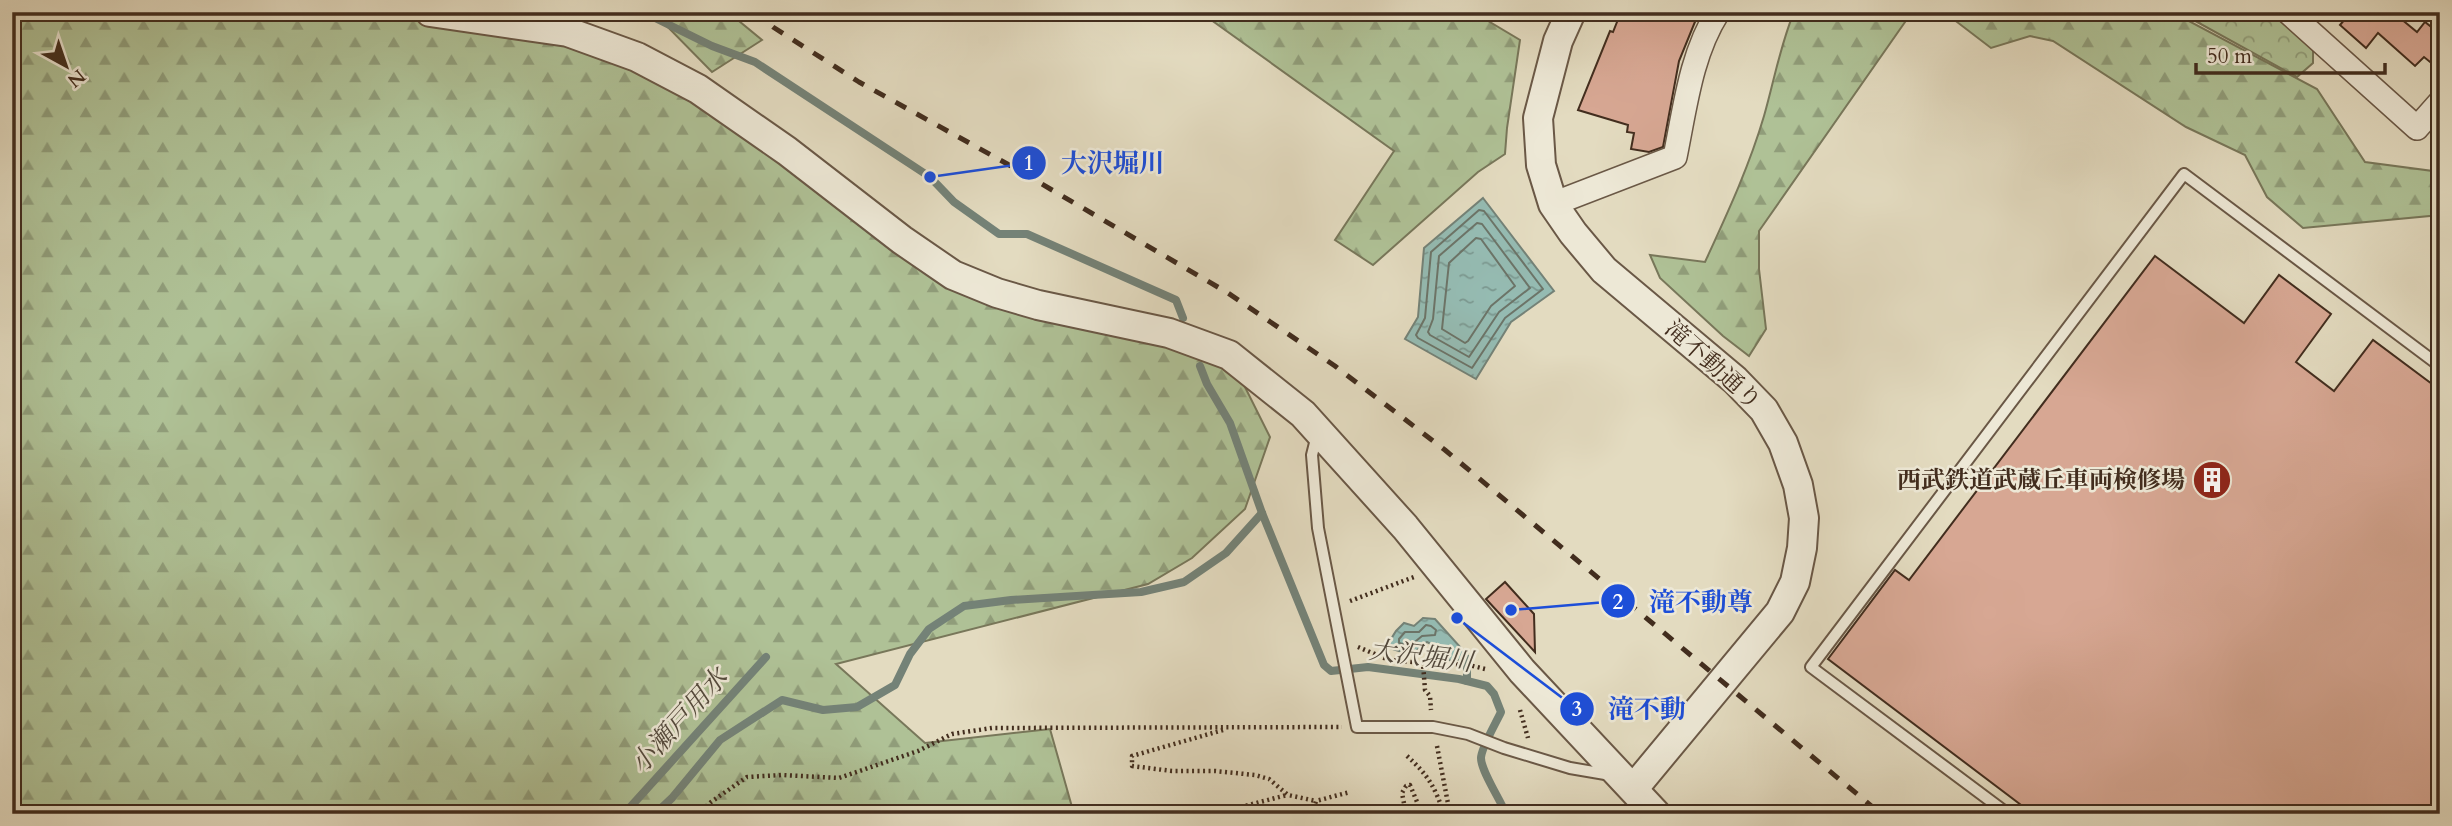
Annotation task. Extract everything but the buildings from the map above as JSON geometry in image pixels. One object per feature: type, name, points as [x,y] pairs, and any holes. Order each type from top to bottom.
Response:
[{"type":"street","points":[[430,12],[568,32],[637,57],[698,89],[787,151],[902,240],[953,275],[997,293],[1038,305],[1169,333],[1229,355],[1303,414],[1318,430],[1430,556],[1522,671],[1656,814]]},
{"type":"street","name":"滝不動通り","points":[[1571,12],[1558,41],[1538,118],[1541,164],[1553,204],[1604,270],[1735,380],[1764,410],[1783,443],[1798,485],[1804,518],[1802,548],[1795,582],[1780,612],[1629,783]]},
{"type":"street","points":[[1553,204],[1675,157],[1696,61],[1707,28],[1718,12]]},
{"type":"street","points":[[2288,12],[2417,128],[2440,102]]},
{"type":"lane","points":[[2008,814],[1811,667],[2184,174],[2440,366]]},
{"type":"lane","points":[[1318,430],[1312,454],[1318,528],[1357,727],[1433,727],[1468,734],[1504,748],[1629,783]]},
{"type":"path","points":[[1333,608],[1411,577],[1422,577]]},
{"type":"path","points":[[1340,644],[1364,648],[1389,660],[1466,665],[1485,669],[1493,678]]},
{"type":"path","points":[[1423,663],[1425,690],[1430,696],[1433,727],[1450,814]]},
{"type":"path","points":[[1517,705],[1524,716],[1531,756]]},
{"type":"path","points":[[698,814],[747,777],[782,775],[839,778],[918,751],[952,734],[992,728],[1357,727]]},
{"type":"path","points":[[1231,728],[1132,756],[1132,766],[1255,775],[1269,779],[1288,795]]},
{"type":"path","points":[[1407,756],[1425,773],[1434,787],[1444,814]]},
{"type":"path","points":[[1406,814],[1402,793],[1406,786],[1410,785],[1422,814]]},
{"type":"path","points":[[1214,814],[1288,795],[1316,800],[1350,792]]},
{"type":"path","points":[[1312,814],[1316,800]]},
{"type":"green space","points":[[12,12],[430,12],[637,57],[953,275],[1229,355],[1270,437],[1245,509],[1192,558],[1148,584],[836,664],[925,743],[1050,729],[1074,814],[12,814]]},
{"type":"green space","points":[[653,12],[728,12],[762,40],[712,72]]},
{"type":"green space","points":[[1200,12],[1473,12],[1520,40],[1505,154],[1478,172],[1373,265],[1335,240],[1394,151]]},
{"type":"green space","points":[[1794,12],[1912,12],[1759,231],[1759,269],[1766,329],[1749,356],[1660,278],[1650,255],[1705,262],[1752,154]]},
{"type":"green space","points":[[1944,12],[2172,12],[2317,89],[2365,162],[2440,172],[2440,215],[2303,228],[2267,197],[2245,155],[2186,127],[2053,41],[2030,36],[1991,48]]},
{"type":"green space","points":[[2179,12],[2271,12],[2313,50],[2313,63],[2297,77]]},
{"type":"water","points":[[1483,198],[1554,291],[1511,322],[1476,379],[1405,339],[1418,317],[1424,248]]},
{"type":"water","points":[[1423,618],[1435,619],[1470,658],[1451,661],[1442,655],[1432,660],[1427,655],[1431,644],[1427,642],[1411,655],[1386,647],[1404,623],[1414,626]]},
{"type":"waterway","name":"大沢堀川","points":[[643,12],[712,46],[755,62],[930,177],[954,202],[999,234],[1027,234],[1176,300],[1183,318]]},
{"type":"waterway","name":"大沢堀川","points":[[1200,366],[1207,384],[1230,423],[1262,513],[1324,665],[1331,671],[1368,667],[1459,679],[1487,686],[1494,694],[1501,712],[1481,758],[1487,777],[1506,814]]},
{"type":"waterway","points":[[655,814],[672,798],[720,740],[782,700],[823,710],[857,707],[895,685],[910,654],[929,629],[964,606],[1011,600],[1141,592],[1184,582],[1226,553],[1262,513]]},
{"type":"waterway","name":"小瀬戸用水","points":[[624,814],[766,657]]},
{"type":"waterway","points":[[1467,660],[1467,681]]},
{"type":"railway","points":[[754,12],[859,82],[1011,166],[1228,293],[1335,366],[1445,450],[1881,814]]},
{"type":"place","name":"大沢堀川","points":[[930,177]]},
{"type":"place","name":"西武鉄道武蔵丘車両検修場","points":[[2212,480]]},
{"type":"place","name":"滝不動尊","points":[[1511,610]]},
{"type":"place","name":"滝不動","points":[[1457,618]]}]
